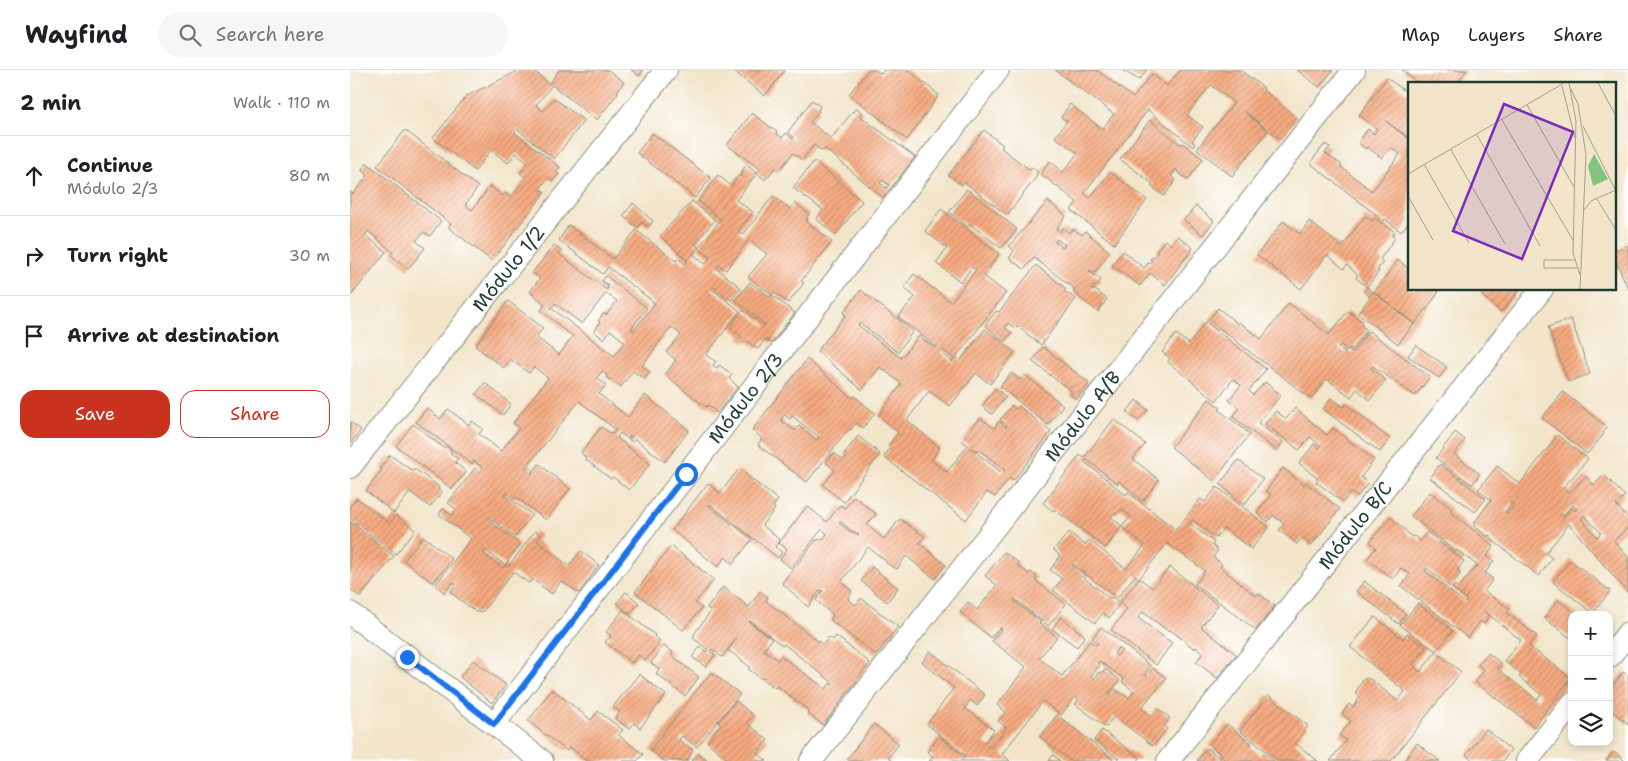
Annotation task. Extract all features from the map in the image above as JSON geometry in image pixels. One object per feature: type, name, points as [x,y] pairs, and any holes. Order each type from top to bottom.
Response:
[{"type":"street","name":"Módulo 1/2","points":[[350,467],[666,70]]},
{"type":"street","name":"Módulo 2/3","points":[[494,724],[998,70]]},
{"type":"street","name":"Módulo A/B","points":[[811,761],[1354,70]]},
{"type":"street","name":"Módulo B/C","points":[[1168,761],[1541,290]]},
{"type":"street","points":[[350,613],[542,761]]},
{"type":"street","points":[[1613,651],[1628,633]]},
{"type":"street","points":[[1527,761],[1568,709]]},
{"type":"building","points":[[520,70],[532,70],[550,84],[559,70],[608,70],[624,82],[597,120],[552,85],[536,105],[543,111],[554,98],[584,121],[554,159],[517,129],[514,132],[560,167],[556,172],[559,174],[553,181],[548,178],[540,189],[545,192],[492,261],[448,227],[451,224],[377,166],[405,130],[478,187],[465,205],[472,210],[490,186],[503,196],[505,193],[511,197],[526,178],[520,173],[528,162],[516,153],[508,163],[491,150],[475,171],[433,138],[467,95]]},
{"type":"building","points":[[631,70],[643,70],[639,76]]},
{"type":"building","points":[[732,70],[785,70],[765,96]]},
{"type":"building","points":[[868,70],[876,70],[881,74],[884,70],[908,70],[939,95],[907,140],[849,94]]},
{"type":"building","points":[[1055,70],[1097,70],[1133,98],[1152,74],[1167,86],[1180,70],[1240,70],[1264,88],[1263,90],[1297,118],[1280,139],[1245,112],[1268,131],[1232,176],[1197,149],[1234,103],[1211,85],[1187,115],[1203,127],[1192,141],[1195,144],[1193,147],[1148,110],[1084,193],[1090,198],[1110,172],[1147,200],[1114,244],[1071,210],[1077,202],[1041,174],[1050,161],[1063,172],[1078,153],[1055,137],[1067,121],[1061,117],[1070,104],[1102,129],[1114,114]]},
{"type":"building","points":[[1122,70],[1147,70],[1139,80]]},
{"type":"building","points":[[1297,70],[1333,70],[1319,87]]},
{"type":"building","points":[[1402,70],[1467,70],[1458,82],[1417,82]]},
{"type":"building","points":[[1387,78],[1408,93],[1408,137],[1384,120],[1408,138],[1408,223],[1401,232],[1385,219],[1384,221],[1310,163],[1325,144],[1330,147],[1325,153],[1372,191],[1400,154],[1391,147],[1382,158],[1358,143],[1368,129],[1374,134],[1377,129],[1359,115]]},
{"type":"building","points":[[812,100],[820,106],[819,111],[810,122],[831,139],[857,108],[863,113],[860,116],[915,157],[883,198],[825,149],[822,151],[814,145],[802,160],[793,153],[779,171],[775,168],[765,180],[757,173],[760,169],[727,145],[752,113],[782,138],[786,133],[793,139],[794,137],[788,132]],"holes":[[[882,180],[889,185],[886,188],[880,183]]]},
{"type":"building","points":[[1150,120],[1181,145],[1182,143],[1203,159],[1188,180],[1177,172],[1176,169],[1171,176],[1176,180],[1164,196],[1151,186],[1153,184],[1120,159]]},
{"type":"building","points":[[984,130],[1003,145],[1001,148],[1030,170],[1032,167],[1038,172],[1037,176],[1007,215],[964,182],[962,185],[948,175]]},
{"type":"building","points":[[652,133],[711,178],[695,198],[637,153]]},
{"type":"building","points":[[814,161],[862,201],[836,235],[816,219],[823,210],[793,188]]},
{"type":"building","points":[[367,163],[441,221],[430,236],[424,232],[416,241],[425,248],[408,269],[391,255],[393,252],[368,231],[365,235],[386,252],[350,297],[350,192],[353,194],[368,175],[361,170]]},
{"type":"building","points":[[746,165],[757,173],[736,200],[753,212],[738,231],[743,235],[773,196],[790,209],[795,203],[809,214],[806,219],[808,220],[807,222],[832,242],[801,281],[804,283],[788,303],[774,292],[772,295],[748,277],[767,254],[749,240],[726,270],[719,265],[716,268],[741,288],[731,300],[714,287],[712,289],[740,311],[706,355],[716,362],[713,365],[717,368],[719,365],[732,374],[729,378],[738,387],[717,413],[708,405],[706,407],[665,375],[676,360],[666,352],[681,335],[671,327],[642,366],[650,372],[644,379],[633,371],[621,387],[606,377],[607,375],[602,371],[597,378],[606,385],[599,394],[628,417],[645,395],[689,430],[665,462],[635,439],[632,442],[629,440],[632,437],[630,435],[628,439],[620,433],[617,438],[650,464],[629,490],[585,459],[581,453],[601,427],[612,434],[616,430],[579,401],[525,469],[527,470],[529,467],[533,470],[531,474],[539,464],[570,489],[546,520],[516,497],[514,499],[507,493],[505,495],[532,515],[515,537],[488,517],[487,519],[520,544],[505,565],[508,567],[535,531],[541,535],[537,541],[569,566],[581,551],[599,565],[579,593],[561,581],[552,594],[532,579],[529,583],[513,572],[483,611],[479,612],[476,612],[450,592],[456,584],[453,582],[445,593],[435,585],[471,539],[439,514],[443,509],[452,515],[456,509],[448,503],[475,468],[480,472],[483,468],[474,461],[472,464],[416,422],[427,408],[440,419],[448,409],[469,425],[472,421],[483,429],[479,434],[501,451],[519,428],[513,423],[548,378],[534,367],[529,373],[510,359],[504,368],[475,346],[508,301],[543,328],[536,337],[559,355],[573,336],[558,326],[541,310],[545,304],[530,292],[540,278],[532,273],[554,245],[561,251],[559,254],[607,290],[608,285],[602,281],[606,276],[647,308],[631,329],[633,331],[655,303],[608,267],[603,274],[559,240],[569,225],[613,259],[636,230],[676,261],[678,258],[685,264],[688,261],[660,236],[692,201],[715,220],[695,243],[698,247],[693,254],[705,264],[710,257],[698,248],[721,219],[698,201],[718,175],[731,186],[739,175],[741,177],[743,173],[741,172]],"holes":[[[606,293],[617,301],[606,315],[604,313],[598,321],[600,322],[594,332],[604,339],[610,330],[625,342],[614,356],[551,308],[555,303],[582,324]],[[485,550],[505,565],[502,568],[483,553]]]},
{"type":"building","points":[[967,189],[1017,229],[1001,248],[970,224],[968,227],[949,212]]},
{"type":"building","points":[[1048,201],[1066,216],[1056,229],[1060,232],[1063,228],[1069,233],[1073,229],[1082,235],[1085,231],[1110,252],[1094,273],[1089,271],[1101,280],[1091,290],[1093,291],[1094,289],[1107,299],[1098,312],[1073,292],[1075,289],[1034,258],[1024,269],[1009,258],[1014,251],[1009,246]],"holes":[[[1057,239],[1065,245],[1063,248],[1055,242]]]},
{"type":"building","points":[[633,203],[653,221],[648,227],[642,222],[638,228],[623,216]]},
{"type":"building","points":[[1196,206],[1214,221],[1203,235],[1184,220]]},
{"type":"building","points":[[941,209],[999,254],[984,276],[1006,293],[956,357],[960,361],[985,329],[1015,352],[990,384],[976,373],[950,406],[929,391],[907,420],[940,448],[931,460],[947,472],[968,445],[962,441],[980,418],[994,428],[999,421],[1006,427],[1007,425],[1000,420],[1012,405],[1016,409],[1019,406],[1051,432],[1013,481],[1010,478],[995,497],[987,492],[966,520],[884,457],[890,448],[888,446],[898,432],[878,415],[902,384],[880,367],[862,390],[817,351],[846,315],[843,313],[861,290],[913,331],[898,352],[860,323],[858,325],[901,358],[919,336],[935,348],[936,346],[898,317],[915,297],[904,287],[914,274],[951,302],[976,270],[972,267],[961,282],[936,263],[947,248],[925,231]],"holes":[[[943,350],[954,359],[952,362],[941,352]],[[971,448],[976,451],[978,449],[1005,470],[1002,473]]]},
{"type":"building","points":[[1365,216],[1373,221],[1375,218],[1395,232],[1392,236],[1395,238],[1380,259],[1383,262],[1377,270],[1379,271],[1367,287],[1356,278],[1358,275],[1347,265],[1344,269],[1327,255],[1301,289],[1257,255],[1283,221],[1300,234],[1309,221],[1342,247]]},
{"type":"building","points":[[1178,236],[1193,248],[1165,285],[1150,273],[1140,286],[1112,265],[1123,251],[1144,268],[1158,252],[1156,251],[1165,240],[1171,245]]},
{"type":"building","points":[[1628,245],[1628,288],[1616,261],[1616,250]]},
{"type":"building","points":[[1398,260],[1408,268],[1408,290],[1436,290],[1439,292],[1415,324],[1374,292]]},
{"type":"building","points":[[1036,265],[1066,289],[1064,291],[1076,299],[1041,345],[1017,326],[1015,328],[1008,323],[1005,328],[1012,333],[1004,342],[985,325],[996,311],[999,312]]},
{"type":"building","points":[[750,282],[770,297],[772,295],[795,313],[771,343],[765,339],[758,349],[747,341],[745,343],[740,339],[742,337],[730,327],[743,310],[764,326],[766,325],[735,300]]},
{"type":"building","points":[[1367,287],[1414,324],[1398,344],[1358,313],[1370,297],[1363,291]]},
{"type":"building","points":[[1481,290],[1519,290],[1501,312],[1481,295],[1483,292]]},
{"type":"building","points":[[1289,303],[1329,335],[1348,311],[1363,322],[1361,325],[1367,330],[1352,350],[1349,348],[1347,350],[1352,353],[1369,331],[1430,377],[1415,396],[1373,366],[1371,368],[1386,380],[1370,400],[1357,389],[1351,397],[1327,379],[1311,399],[1209,320],[1218,308],[1261,339]],"holes":[[[1341,345],[1347,350],[1345,353],[1338,348]]]},
{"type":"building","points":[[1571,319],[1590,374],[1568,382],[1548,327]]},
{"type":"building","points":[[1206,322],[1266,369],[1249,391],[1253,395],[1265,382],[1281,395],[1258,423],[1283,442],[1277,451],[1233,417],[1239,408],[1229,400],[1241,385],[1233,379],[1216,401],[1168,362],[1170,358],[1162,352],[1176,334],[1189,344]]},
{"type":"building","points":[[1416,345],[1447,367],[1439,378],[1408,356]]},
{"type":"building","points":[[1043,347],[1089,383],[1077,399],[1070,395],[1072,392],[1032,361]]},
{"type":"building","points":[[807,359],[852,398],[854,396],[875,413],[863,428],[856,423],[851,430],[849,429],[807,482],[758,445],[762,438],[752,430]],"holes":[[[785,415],[790,419],[792,416],[819,437],[817,440],[799,426],[795,431],[781,420]]]},
{"type":"building","points":[[1011,373],[1021,380],[1025,375],[1063,405],[1048,425],[1000,387]]},
{"type":"building","points":[[485,383],[511,404],[503,415],[476,394]]},
{"type":"building","points":[[995,388],[1006,397],[992,414],[982,406]]},
{"type":"building","points":[[1563,392],[1607,427],[1604,434],[1587,454],[1542,418]]},
{"type":"building","points":[[1331,398],[1344,407],[1346,404],[1390,439],[1380,452],[1323,409]]},
{"type":"building","points":[[1209,399],[1221,408],[1219,410],[1250,434],[1214,481],[1171,447]]},
{"type":"building","points":[[1136,400],[1148,410],[1138,421],[1127,412]]},
{"type":"building","points":[[1295,408],[1327,435],[1333,428],[1374,460],[1361,477],[1368,483],[1357,497],[1351,492],[1343,502],[1316,482],[1318,479],[1299,463],[1314,444],[1319,448],[1321,446],[1310,437],[1299,450],[1265,424],[1276,411],[1286,419]]},
{"type":"building","points":[[1114,419],[1145,444],[1133,459],[1159,480],[1143,501],[1119,481],[1118,484],[1086,459],[1085,462],[1126,495],[1128,492],[1176,530],[1200,499],[1205,502],[1217,487],[1269,527],[1251,549],[1224,528],[1216,538],[1193,520],[1190,524],[1214,542],[1212,545],[1218,550],[1213,557],[1222,564],[1220,567],[1256,596],[1258,593],[1275,606],[1256,630],[1195,584],[1205,571],[1167,543],[1139,578],[1152,588],[1170,567],[1218,605],[1201,627],[1236,654],[1217,678],[1196,662],[1203,653],[1169,629],[1168,631],[1143,612],[1138,618],[1172,643],[1156,665],[1111,630],[1127,609],[1120,603],[1109,618],[1103,613],[1095,623],[1053,590],[1062,579],[1050,570],[1060,556],[1054,550],[1069,532],[1085,545],[1089,540],[1126,569],[1145,545],[1122,527],[1131,516],[1121,509],[1111,517],[1122,526],[1106,548],[1054,509],[1053,511],[1043,503],[1080,455],[1084,458]],"holes":[[[1073,564],[1117,598],[1135,575],[1139,579],[1120,603],[1112,597],[1110,599],[1083,577],[1085,575]]]},
{"type":"building","points":[[350,422],[361,430],[350,444]]},
{"type":"building","points":[[413,424],[444,448],[446,446],[452,451],[450,453],[458,459],[455,462],[466,472],[452,489],[396,446]]},
{"type":"building","points":[[1455,432],[1465,440],[1454,454],[1480,474],[1472,485],[1436,458]]},
{"type":"building","points":[[1558,435],[1588,459],[1563,488],[1569,493],[1586,476],[1594,485],[1604,475],[1625,496],[1616,505],[1628,518],[1628,527],[1614,541],[1628,557],[1628,593],[1569,524],[1546,553],[1552,558],[1539,576],[1491,539],[1492,537],[1489,535],[1488,537],[1474,526],[1476,524],[1474,523],[1491,500],[1478,490],[1497,466],[1520,484]],"holes":[[[1512,503],[1514,504],[1507,513],[1505,512]],[[1573,505],[1577,509],[1575,511],[1573,508],[1562,516]],[[1584,515],[1601,533],[1597,537],[1581,518]]]},
{"type":"building","points":[[858,436],[880,454],[844,502],[823,485],[835,470],[826,463],[834,453],[843,460],[847,456],[844,454]]},
{"type":"building","points":[[390,455],[413,471],[415,469],[439,487],[438,490],[442,492],[430,507],[410,492],[394,513],[366,491],[382,470],[380,468]]},
{"type":"building","points":[[1238,460],[1263,479],[1244,505],[1220,484]]},
{"type":"building","points":[[1440,464],[1486,499],[1475,512],[1430,478]]},
{"type":"building","points":[[1283,468],[1304,485],[1305,482],[1340,509],[1311,546],[1302,538],[1297,544],[1279,530],[1284,524],[1273,515],[1268,522],[1257,513],[1271,494],[1266,491]]},
{"type":"building","points":[[739,469],[778,500],[773,507],[775,509],[762,525],[780,540],[775,547],[782,552],[778,558],[710,504],[709,506],[752,539],[733,564],[725,557],[718,567],[672,530],[708,483],[720,493]]},
{"type":"building","points":[[1430,492],[1452,509],[1450,512],[1494,546],[1487,556],[1494,561],[1485,573],[1493,579],[1484,591],[1510,609],[1507,613],[1537,636],[1529,646],[1568,676],[1568,682],[1534,727],[1475,682],[1484,670],[1478,665],[1488,653],[1502,664],[1498,669],[1537,700],[1541,694],[1519,677],[1521,674],[1504,661],[1521,640],[1484,611],[1489,616],[1484,624],[1480,621],[1468,638],[1401,586],[1410,574],[1401,568],[1393,579],[1367,559],[1376,548],[1370,542],[1390,516],[1412,537],[1414,536],[1420,541],[1427,532],[1464,561],[1457,570],[1461,573],[1450,587],[1427,568],[1425,571],[1465,603],[1467,600],[1452,588],[1455,585],[1458,588],[1478,566],[1457,550],[1456,552],[1411,516]]},
{"type":"building","points":[[854,496],[876,514],[867,525],[884,539],[900,519],[925,537],[919,543],[946,565],[935,579],[906,556],[897,569],[886,563],[868,547],[841,582],[852,591],[848,599],[856,605],[861,598],[898,627],[876,655],[830,620],[833,615],[816,600],[823,591],[820,590],[808,607],[782,583],[816,540],[823,539],[827,534],[822,529],[791,568],[780,559],[787,549],[779,543],[807,506],[827,522],[840,505],[845,508]],"holes":[[[840,521],[853,531],[852,533],[839,523]]]},
{"type":"building","points":[[357,498],[389,523],[396,515],[415,530],[396,554],[350,518],[350,506]]},
{"type":"building","points":[[350,521],[394,556],[360,597],[350,589]]},
{"type":"building","points":[[423,536],[452,559],[433,583],[404,561]]},
{"type":"building","points":[[671,546],[714,580],[695,603],[702,608],[683,630],[635,592]]},
{"type":"building","points":[[1004,552],[1019,563],[1017,565],[1029,574],[1031,572],[1037,577],[1035,580],[1066,604],[1048,626],[1015,599],[1014,601],[1057,637],[1039,658],[1062,676],[1090,641],[1096,645],[1098,643],[1092,639],[1101,627],[1151,666],[1144,675],[1146,676],[1153,668],[1166,678],[1141,708],[1152,716],[1157,708],[1170,718],[1164,726],[1167,729],[1153,746],[1114,716],[1106,727],[1075,704],[1079,700],[1075,697],[1061,715],[1043,701],[1002,754],[1010,761],[929,761],[933,757],[927,752],[939,736],[966,756],[927,724],[954,688],[922,662],[930,651],[985,695],[977,706],[970,700],[965,708],[994,730],[984,743],[991,748],[1007,728],[998,721],[1006,712],[997,705],[1026,667],[992,641],[1002,629],[1000,628],[991,638],[960,612],[968,602],[977,610],[997,585],[985,576]],"holes":[[[1118,648],[1122,650],[1117,656],[1114,654]],[[1099,661],[1124,679],[1122,682],[1134,691],[1129,698],[1114,689],[1110,695],[1109,693],[1120,680],[1105,669],[1101,673],[1099,672],[1094,679],[1091,676],[1100,665],[1097,663]]]},
{"type":"building","points":[[1570,560],[1610,591],[1595,611],[1590,611],[1553,582]]},
{"type":"building","points":[[872,567],[898,588],[887,602],[861,581]]},
{"type":"building","points":[[1364,581],[1406,614],[1399,624],[1356,591]]},
{"type":"building","points":[[723,587],[749,607],[760,591],[768,597],[766,601],[823,645],[829,637],[833,640],[836,636],[870,663],[823,725],[807,713],[809,711],[777,686],[775,688],[763,679],[764,677],[762,679],[748,669],[750,667],[728,650],[737,638],[722,657],[712,649],[710,651],[715,655],[706,667],[692,657],[700,647],[706,652],[708,650],[693,638],[711,611],[707,608]],"holes":[[[749,622],[783,646],[784,644],[833,683],[832,685],[830,683],[826,689],[781,656],[778,660],[764,650],[772,639]]]},
{"type":"building","points":[[626,592],[639,603],[630,614],[617,603]]},
{"type":"building","points":[[1558,600],[1573,611],[1568,611],[1568,636],[1544,618]]},
{"type":"building","points":[[1418,603],[1453,631],[1436,651],[1400,625]]},
{"type":"building","points":[[623,610],[660,641],[646,660],[638,655],[632,663],[605,642],[611,636],[606,632]]},
{"type":"building","points":[[1061,617],[1085,636],[1077,647],[1052,629]]},
{"type":"building","points":[[1375,617],[1403,639],[1407,633],[1426,648],[1413,665],[1420,672],[1436,652],[1461,672],[1391,761],[1330,761],[1346,740],[1339,735],[1351,721],[1342,714],[1349,704],[1353,707],[1360,697],[1355,693],[1363,679],[1370,679],[1398,701],[1405,691],[1350,647]]},
{"type":"building","points":[[664,646],[673,652],[671,655],[699,677],[685,696],[656,674],[659,669],[651,663]]},
{"type":"building","points":[[473,660],[506,685],[492,703],[460,677]]},
{"type":"building","points":[[711,672],[740,694],[697,747],[682,736],[679,740],[693,750],[687,761],[664,761],[650,750]]},
{"type":"building","points":[[1623,672],[1628,675],[1628,724],[1613,712],[1613,685]]},
{"type":"building","points":[[639,674],[666,695],[640,728],[634,723],[629,729],[615,718],[620,712],[613,707]]},
{"type":"building","points":[[552,689],[591,720],[598,711],[623,730],[618,735],[643,754],[637,761],[587,761],[570,747],[567,751],[528,721]]},
{"type":"building","points":[[1268,695],[1308,726],[1295,743],[1318,761],[1279,761],[1240,731]]},
{"type":"building","points":[[736,701],[754,716],[747,723],[768,740],[757,753],[767,761],[730,761],[707,742],[721,724],[718,722]]},
{"type":"building","points":[[1057,715],[1115,761],[1071,761],[1040,737]]},
{"type":"building","points":[[874,724],[899,744],[888,758],[892,761],[850,761],[847,759]]},
{"type":"building","points":[[1227,724],[1252,744],[1250,746],[1261,757],[1264,753],[1274,761],[1226,761],[1222,755],[1209,745]]},
{"type":"building","points":[[1486,729],[1511,750],[1503,761],[1474,761],[1466,755]]},
{"type":"building","points":[[1102,730],[1140,758],[1138,761],[1121,761],[1094,740]]},
{"type":"building","points":[[1417,743],[1428,752],[1440,761],[1404,761]]},
{"type":"building","points":[[1207,748],[1223,761],[1197,761]]},
{"type":"building","points":[[1613,752],[1617,754],[1625,761],[1606,761]]},
{"type":"building","points":[[698,753],[709,761],[692,761]]},
{"type":"building","points":[[1053,755],[1060,761],[1049,761]]},
{"type":"route","points":[[407,657],[494,724],[686,474]]}]
